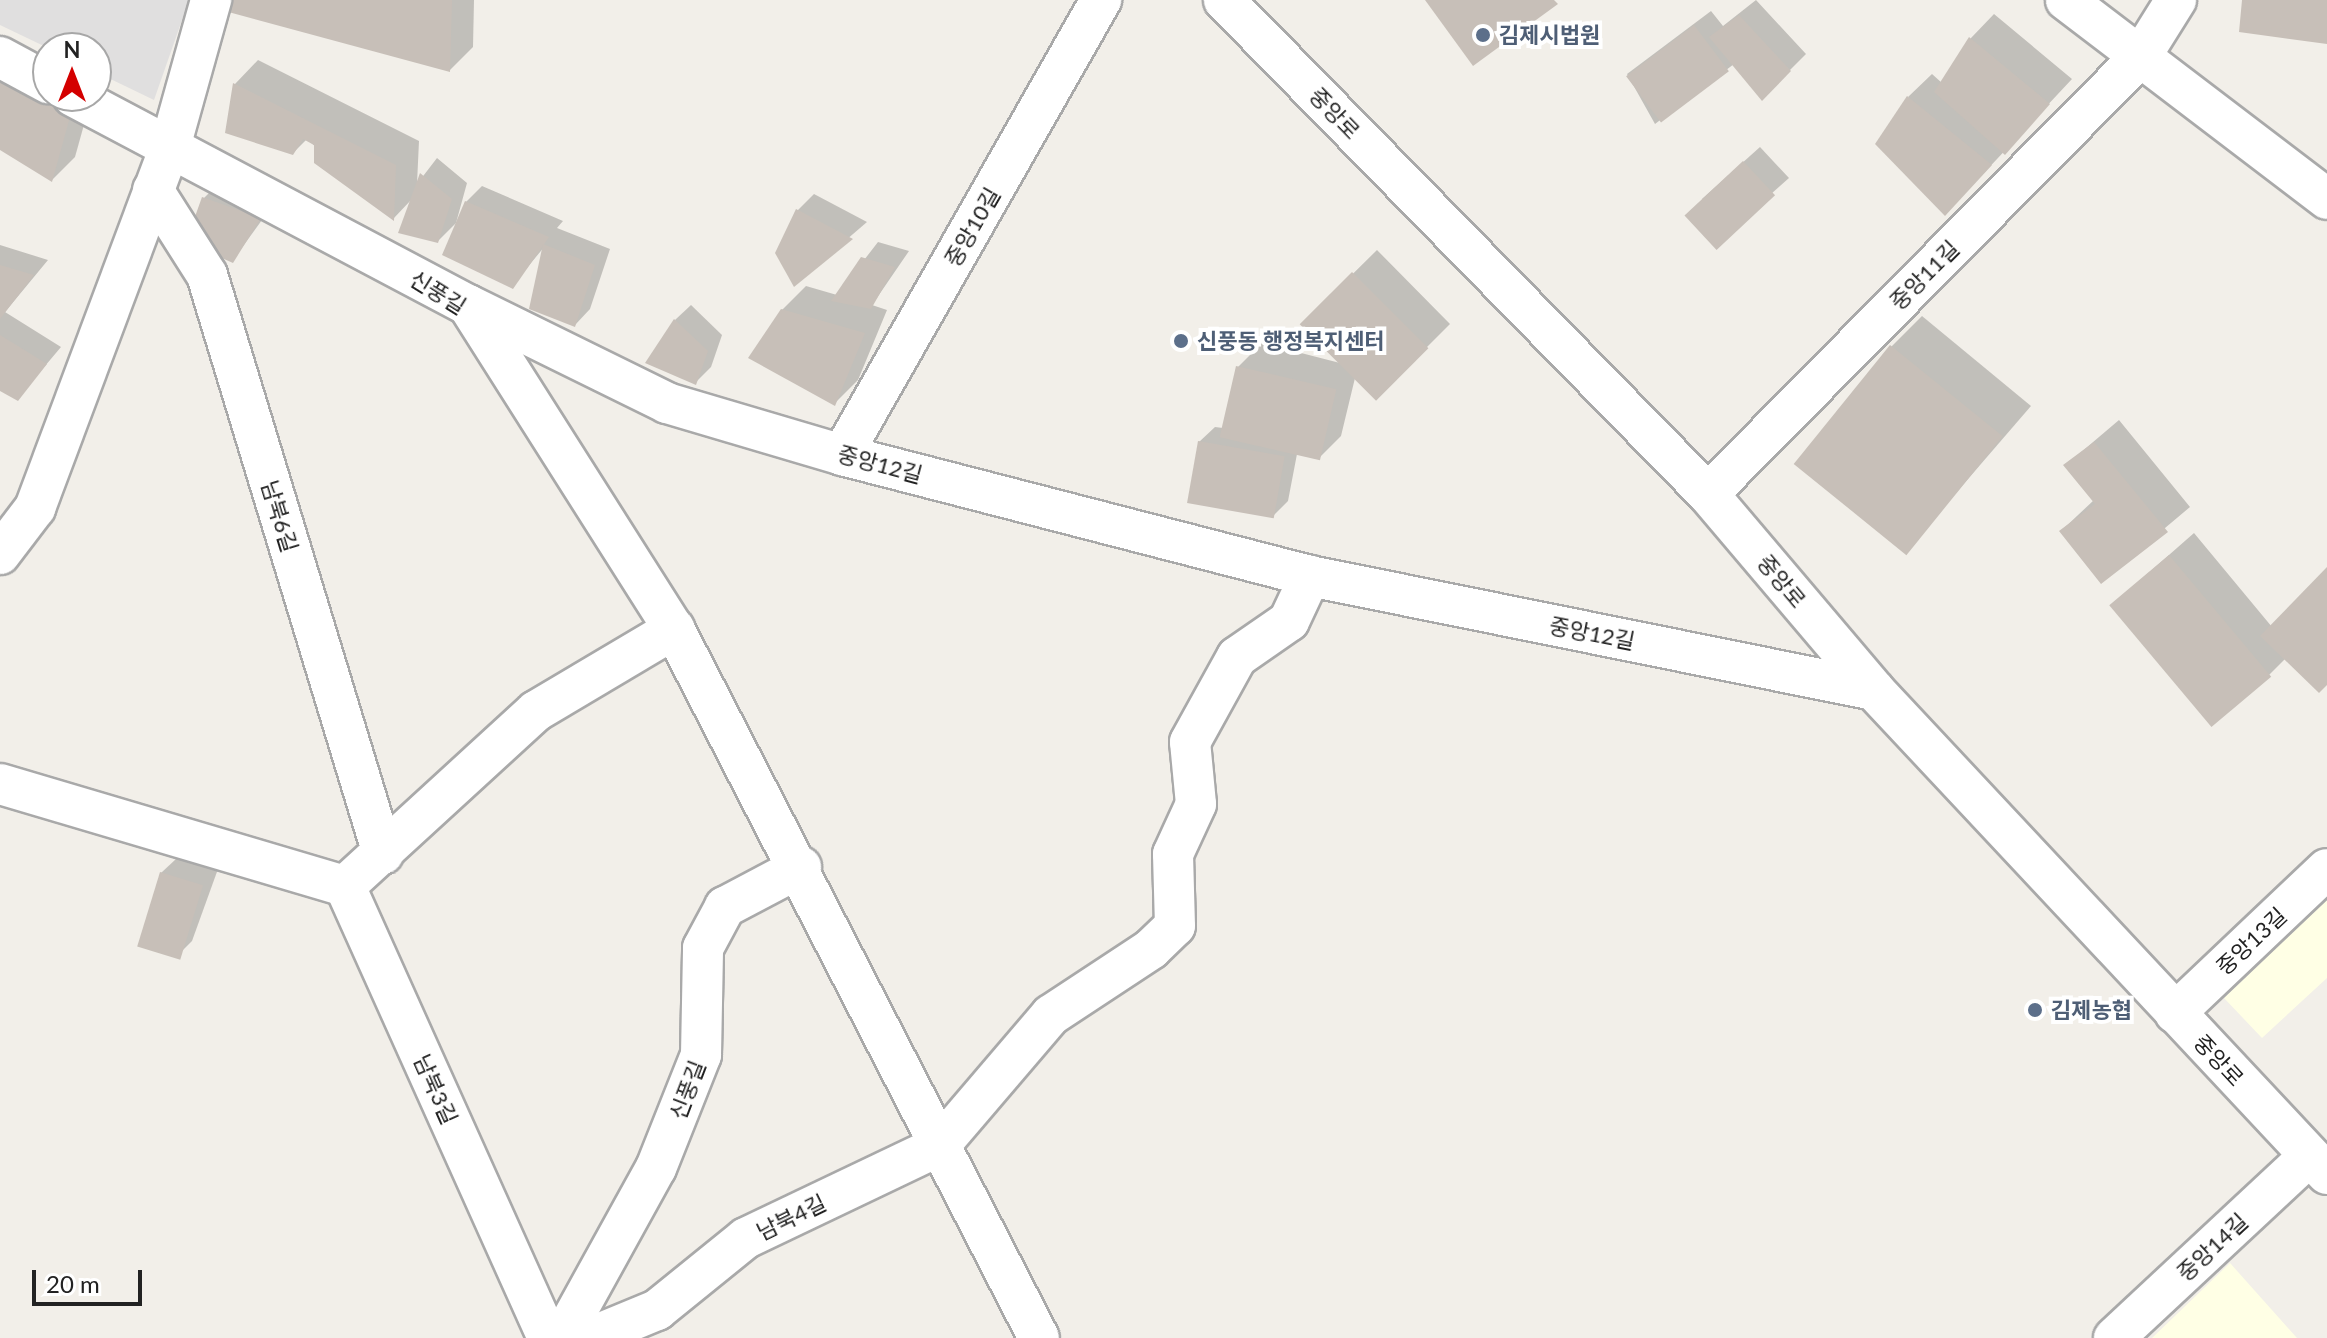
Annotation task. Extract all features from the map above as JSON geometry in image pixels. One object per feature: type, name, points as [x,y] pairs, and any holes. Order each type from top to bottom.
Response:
[{"type":"street","points":[[0,554],[35,508],[170,147],[211,0]]},
{"type":"street","name":"중앙10길","points":[[842,455],[1101,0]]},
{"type":"street","name":"중앙로","points":[[1224,0],[1708,494],[1874,690],[2318,1165]]},
{"type":"street","points":[[2066,0],[2327,199]]},
{"type":"street","name":"중앙11길","points":[[1708,494],[2141,56],[2176,0]]},
{"type":"street","points":[[0,57],[32,74]]},
{"type":"street","name":"신풍길","points":[[103,112],[468,305],[674,629],[801,867],[939,1146],[1039,1338]]},
{"type":"street","name":"남북6길","points":[[153,190],[207,275],[383,854]]},
{"type":"street","name":"중앙12길","points":[[468,305],[667,403],[842,455],[1310,576],[1874,690]]},
{"type":"street","points":[[939,1146],[1051,1015],[1151,949],[1175,926],[1173,854],[1196,804],[1190,742],[1237,657],[1289,621],[1310,576]]},
{"type":"street","points":[[0,784],[345,886],[536,711],[674,629]]},
{"type":"street","name":"신풍길","points":[[562,1338],[656,1168],[701,1055],[703,948],[725,907],[801,867]]},
{"type":"street","name":"중앙13길","points":[[2175,1013],[2327,869]]},
{"type":"street","name":"남북3길","points":[[345,886],[548,1338]]},
{"type":"street","name":"남북4길","points":[[589,1338],[659,1324],[746,1238],[939,1146]]},
{"type":"street","name":"중앙14길","points":[[2114,1338],[2318,1165]]},
{"type":"shaded area","points":[[0,0],[189,0],[154,100],[112,80],[112,32],[32,32],[32,40],[0,25]]},
{"type":"shaded area","points":[[2327,900],[2327,978],[2262,1038],[2224,998]]},
{"type":"shaded area","points":[[2230,1263],[2297,1338],[2152,1338]]},
{"type":"building","points":[[224,0],[452,0],[450,72],[221,10]]},
{"type":"building","name":"김제시법원","points":[[1425,0],[1554,0],[1558,4],[1473,66]]},
{"type":"building","points":[[2242,0],[2327,0],[2327,44],[2239,32]]},
{"type":"building","points":[[1739,15],[1791,71],[1762,101],[1709,37]]},
{"type":"building","points":[[1694,25],[1729,71],[1661,122],[1626,76]]},
{"type":"building","points":[[1969,37],[2050,104],[2005,155],[1934,92]]},
{"type":"building","points":[[0,75],[32,89],[32,112],[71,112],[52,182],[0,150]]},
{"type":"building","points":[[233,83],[396,165],[394,221],[314,163],[314,145],[303,139],[293,155],[225,133]]},
{"type":"building","points":[[1907,96],[1992,165],[1945,216],[1875,144]]},
{"type":"building","points":[[1743,161],[1775,195],[1717,250],[1684,216]]},
{"type":"building","points":[[420,173],[452,199],[438,243],[398,233]]},
{"type":"building","points":[[202,197],[261,218],[233,263],[186,242]]},
{"type":"building","points":[[465,201],[549,237],[513,289],[442,255]]},
{"type":"building","points":[[796,209],[853,239],[794,287],[775,253]]},
{"type":"building","points":[[543,244],[595,265],[575,327],[529,309]]},
{"type":"building","points":[[861,257],[895,267],[871,309],[831,301]]},
{"type":"building","points":[[0,265],[34,275],[0,319]]},
{"type":"building","points":[[1352,272],[1428,348],[1376,401],[1300,324]]},
{"type":"building","points":[[781,309],[865,333],[835,406],[748,358]]},
{"type":"building","points":[[674,319],[708,351],[696,385],[645,363]]},
{"type":"building","points":[[0,335],[47,364],[18,401],[0,391]]},
{"type":"building","points":[[1890,345],[2003,436],[1906,555],[1794,464]]},
{"type":"building","points":[[1236,366],[1336,389],[1320,460],[1220,437]]},
{"type":"building","points":[[1198,441],[1285,456],[1274,518],[1187,503]]},
{"type":"building","points":[[2094,442],[2168,532],[2101,584],[2059,531],[2095,504],[2063,465]]},
{"type":"building","points":[[2169,555],[2271,677],[2211,727],[2109,605]]},
{"type":"building","points":[[2327,567],[2327,685],[2319,693],[2260,636]]},
{"type":"building","points":[[160,872],[203,885],[180,960],[137,947]]},
{"type":"place","name":"김제시법원","points":[[1483,35]]},
{"type":"place","name":"신풍동 행정복지센터","points":[[1181,341]]},
{"type":"place","name":"김제농협","points":[[2035,1010]]}]
